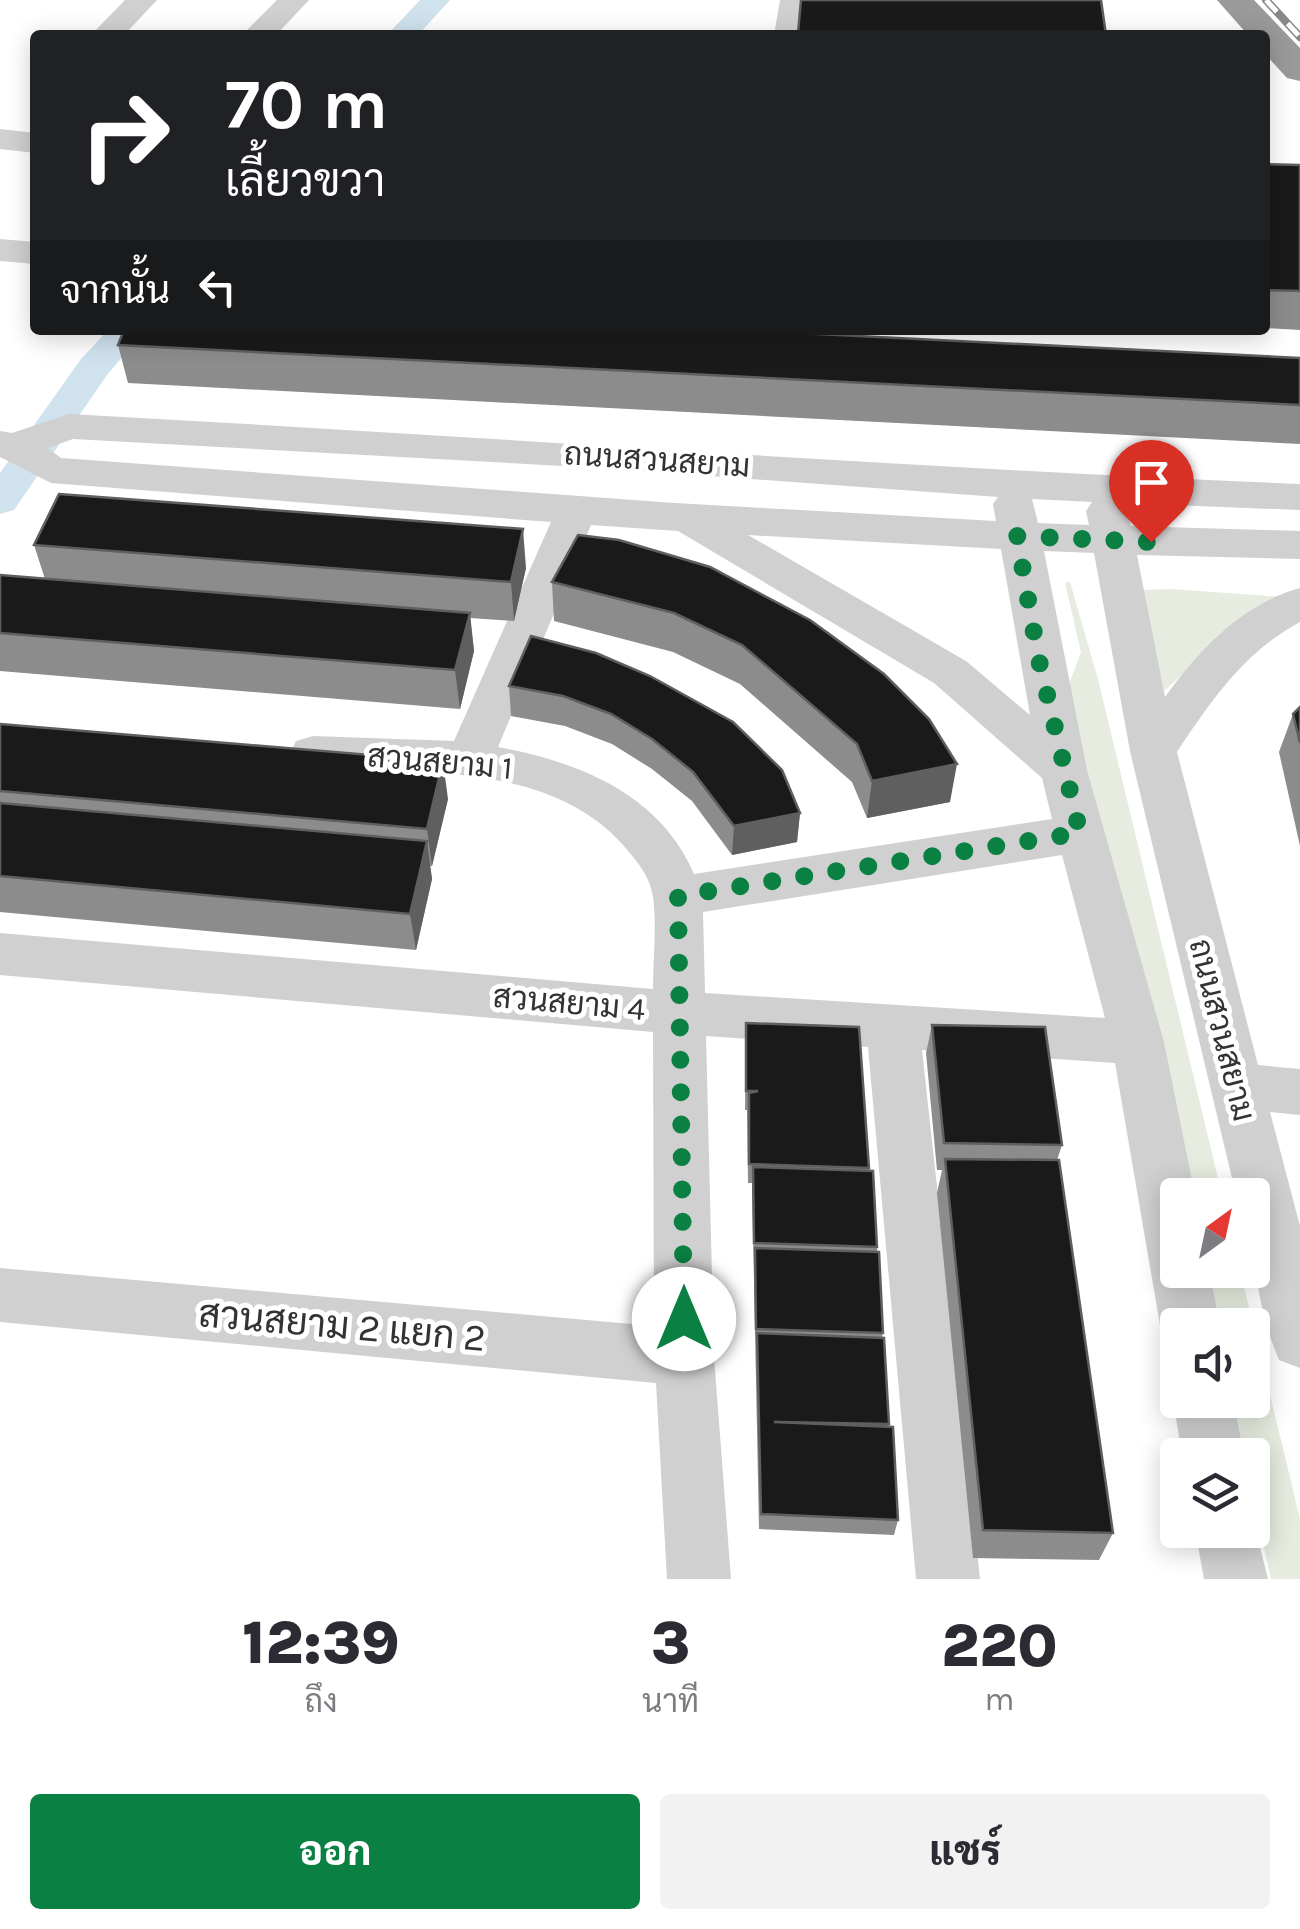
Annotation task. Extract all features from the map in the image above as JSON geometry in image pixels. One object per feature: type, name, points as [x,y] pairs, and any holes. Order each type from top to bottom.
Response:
[{"type":"highway","points":[[1203,0],[1230,30]]},
{"type":"highway","points":[[1235,0],[1263,30]]},
{"type":"highway","points":[[1270,38],[1300,70]]},
{"type":"highway","points":[[1270,76],[1300,109]]},
{"type":"street","points":[[112,30],[142,0]]},
{"type":"street","points":[[263,30],[294,0]]},
{"type":"street","points":[[791,30],[795,0]]},
{"type":"street","points":[[0,139],[30,142]]},
{"type":"street","points":[[0,250],[30,253]]},
{"type":"street","name":"ถนนสวนสยาม","points":[[22,450],[69,426],[599,455],[1012,484],[1300,497]]},
{"type":"street","name":"ถนนสวนสยาม","points":[[22,450],[576,512],[1114,541],[1300,545]]},
{"type":"street","points":[[1012,484],[1017,536],[1063,770],[1138,1042],[1163,1178]]},
{"type":"street","points":[[1102,489],[1114,541]]},
{"type":"street","points":[[469,760],[576,512]]},
{"type":"street","points":[[676,517],[775,566],[950,672],[1063,770]]},
{"type":"street","name":"ถนนสวนสยาม","points":[[1114,541],[1153,751],[1300,1340]]},
{"type":"street","points":[[1153,751],[1214,661],[1264,620],[1300,603]]},
{"type":"street","name":"สวนสยาม 1","points":[[274,751],[469,760],[528,769],[577,786],[624,817],[661,855],[678,896]]},
{"type":"street","points":[[699,1579],[684,1357],[678,896],[1080,833]]},
{"type":"street","name":"สวนสยาม 4","points":[[0,954],[682,1013],[1138,1042]]},
{"type":"street","points":[[893,1027],[948,1579]]},
{"type":"street","points":[[1236,1086],[1300,1092]]},
{"type":"street","name":"สวนสยาม 2 แยก 2","points":[[0,1295],[684,1357]]},
{"type":"street","points":[[1230,1548],[1236,1579]]},
{"type":"shaded area","points":[[1070,582],[1098,679],[1218,1178],[1179,1178],[1067,690],[1081,652],[1065,583]]},
{"type":"shaded area","points":[[1139,590],[1284,597],[1219,641],[1164,691]]},
{"type":"shaded area","points":[[1204,1288],[1244,1288],[1249,1308],[1209,1308]]},
{"type":"shaded area","points":[[1270,1394],[1300,1519],[1300,1579],[1271,1579],[1264,1548],[1270,1548],[1270,1438],[1239,1438],[1234,1418],[1270,1418]]},
{"type":"building","points":[[801,0],[1101,0],[1105,30],[798,30]]},
{"type":"building","points":[[1270,164],[1300,165],[1300,291],[1270,290]]},
{"type":"building","points":[[122,335],[839,335],[1300,358],[1300,405],[118,345]]},
{"type":"building","points":[[59,494],[523,529],[511,582],[34,545]]},
{"type":"building","points":[[578,535],[619,540],[710,567],[810,620],[884,674],[929,719],[957,764],[872,781],[857,744],[742,645],[674,613],[552,582]]},
{"type":"building","points":[[0,575],[470,613],[455,670],[0,633]]},
{"type":"building","points":[[531,636],[596,653],[650,676],[733,722],[782,770],[800,813],[734,826],[693,772],[652,739],[611,714],[563,696],[509,686]]},
{"type":"building","points":[[1300,707],[1300,743],[1293,714]]},
{"type":"building","points":[[0,724],[443,761],[427,829],[0,791]]},
{"type":"building","points":[[0,803],[427,841],[410,914],[0,876]]},
{"type":"building","points":[[746,1023],[859,1027],[869,1168],[749,1164],[749,1093],[758,1091],[746,1091]]},
{"type":"building","points":[[932,1025],[1045,1027],[1062,1145],[944,1143]]},
{"type":"building","points":[[945,1159],[1059,1160],[1113,1533],[983,1530]]},
{"type":"building","points":[[753,1167],[873,1171],[877,1247],[754,1243]]},
{"type":"building","points":[[755,1248],[879,1252],[883,1333],[756,1329]]},
{"type":"building","points":[[757,1333],[884,1338],[889,1424],[774,1422],[893,1427],[898,1520],[761,1514]]},
{"type":"waterway","points":[[407,30],[436,0]]},
{"type":"waterway","points":[[0,501],[94,367],[123,335]]},
{"type":"railway","points":[[1266,0],[1300,37]]},
{"type":"route","points":[[684,1319],[678,896],[1080,833],[1038,656],[1017,536],[1151,542]]}]
